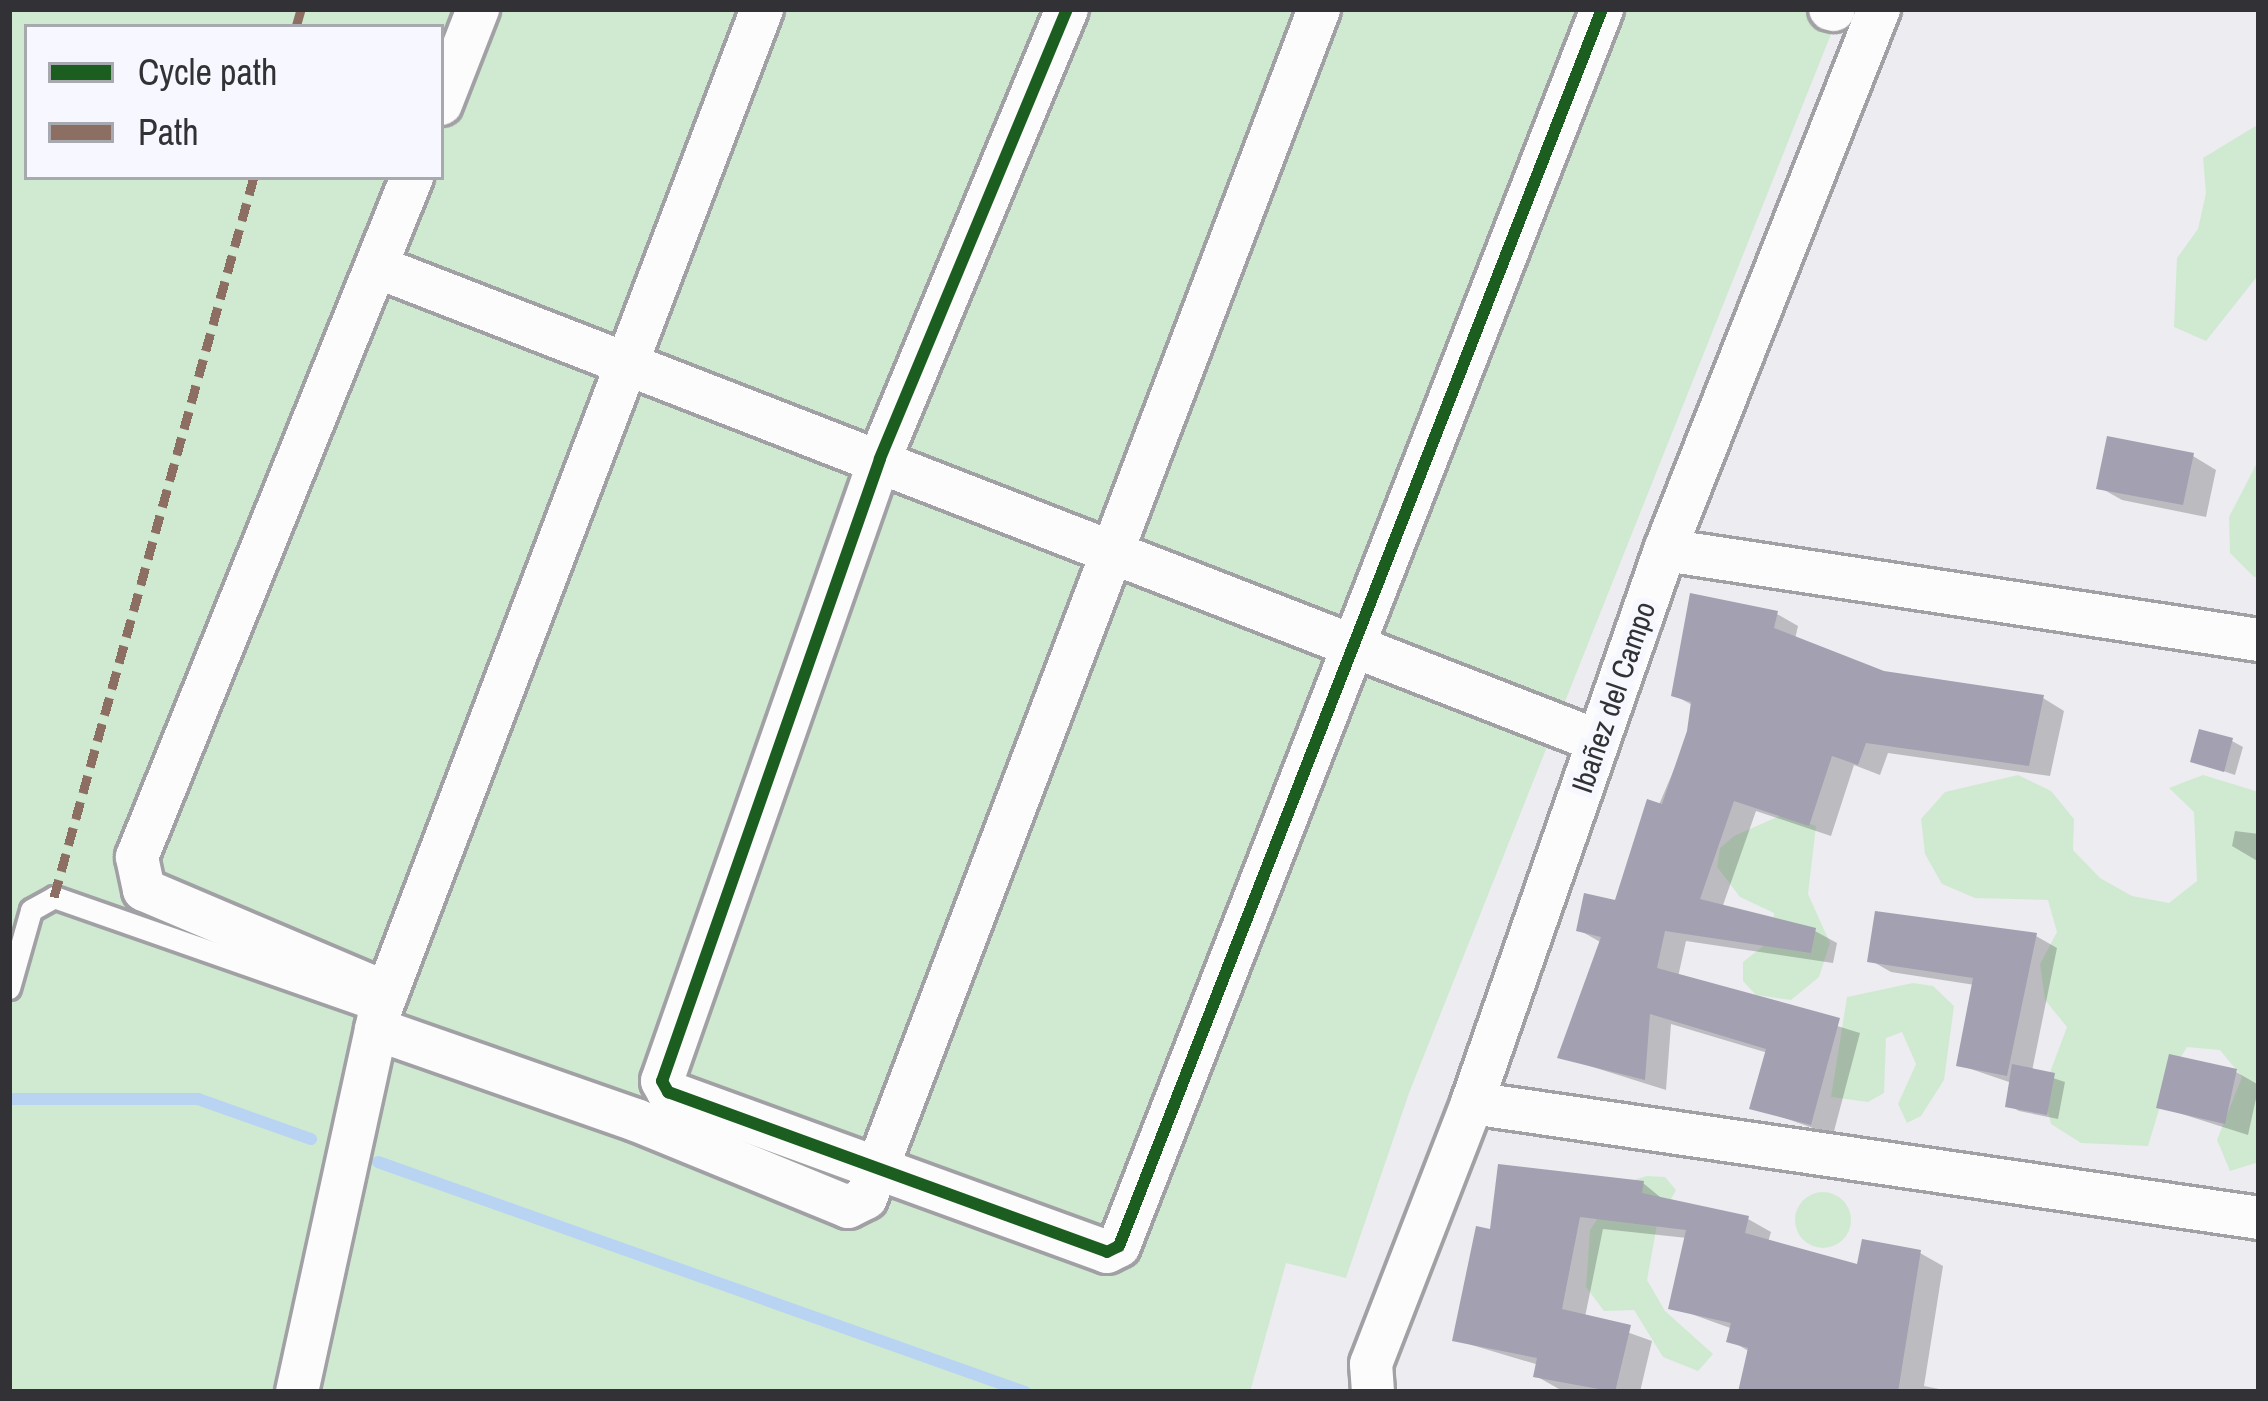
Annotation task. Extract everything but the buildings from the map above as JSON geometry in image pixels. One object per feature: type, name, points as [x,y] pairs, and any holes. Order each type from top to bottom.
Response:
[{"type":"street","points":[[444,96],[478,9]]},
{"type":"street","points":[[298,1392],[381,1011],[762,9]]},
{"type":"street","points":[[1067,9],[880,459],[662,1067],[668,1092],[1107,1252],[1119,1246],[1602,9]]},
{"type":"street","points":[[411,180],[137,857],[145,890],[381,1011],[848,1207],[866,1198],[1319,9]]},
{"type":"street","name":"Ibañez del Campo","points":[[1373,1392],[1371,1364],[1472,1103],[1665,550],[1879,9]]},
{"type":"street","points":[[377,267],[1598,741]]},
{"type":"street","points":[[1665,550],[2259,640]]},
{"type":"street","points":[[1472,1103],[2259,1218]]},
{"type":"lane","points":[[9,988],[31,910],[54,897],[381,1011]]},
{"type":"green space","points":[[9,9],[1841,9],[1409,1093],[1346,1278],[1286,1263],[1250,1392],[9,1392]]},
{"type":"green space","points":[[2259,124],[2259,274],[2206,341],[2174,327],[2177,258],[2198,229],[2206,193],[2203,158]]},
{"type":"green space","points":[[2259,459],[2259,576],[2254,577],[2230,553],[2229,517]]},
{"type":"green space","points":[[2018,775],[2051,791],[2074,819],[2073,850],[2100,878],[2132,896],[2169,903],[2197,881],[2194,812],[2169,788],[2203,775],[2259,792],[2259,1162],[2230,1171],[2217,1140],[2242,1077],[2220,1050],[2187,1047],[2169,1077],[2148,1146],[2081,1143],[2051,1124],[2043,1091],[2067,1027],[2045,1000],[2040,964],[2057,932],[2048,900],[1975,898],[1942,884],[1925,854],[1921,819],[1945,792]]},
{"type":"green space","points":[[1784,814],[1816,826],[1808,894],[1830,943],[1819,977],[1791,1000],[1756,995],[1743,981],[1743,962],[1772,939],[1774,913],[1740,897],[1717,867],[1720,848],[1734,836]]},
{"type":"green space","points":[[1913,983],[1933,986],[1954,1006],[1944,1080],[1921,1116],[1907,1123],[1898,1104],[1916,1064],[1902,1032],[1886,1038],[1884,1093],[1868,1102],[1831,1097],[1847,997]]},
{"type":"green space","points":[[1647,1176],[1665,1177],[1676,1190],[1657,1225],[1647,1280],[1665,1311],[1713,1354],[1698,1371],[1663,1357],[1634,1310],[1604,1311],[1586,1287],[1590,1230],[1620,1184]]},
{"type":"green space","points":[[1823,1192],[1843,1200],[1851,1220],[1843,1240],[1823,1248],[1803,1240],[1795,1220],[1803,1200]]},
{"type":"waterway","points":[[9,1099],[198,1099],[311,1139]]},
{"type":"waterway","points":[[378,1162],[1025,1392]]},
{"type":"marked path","points":[[297,24],[301,9]]},
{"type":"marked path","points":[[54,897],[253,180]]},
{"type":"cycle path","points":[[1067,9],[880,459],[662,1081],[668,1092],[1107,1252],[1119,1246],[1602,9]]}]
